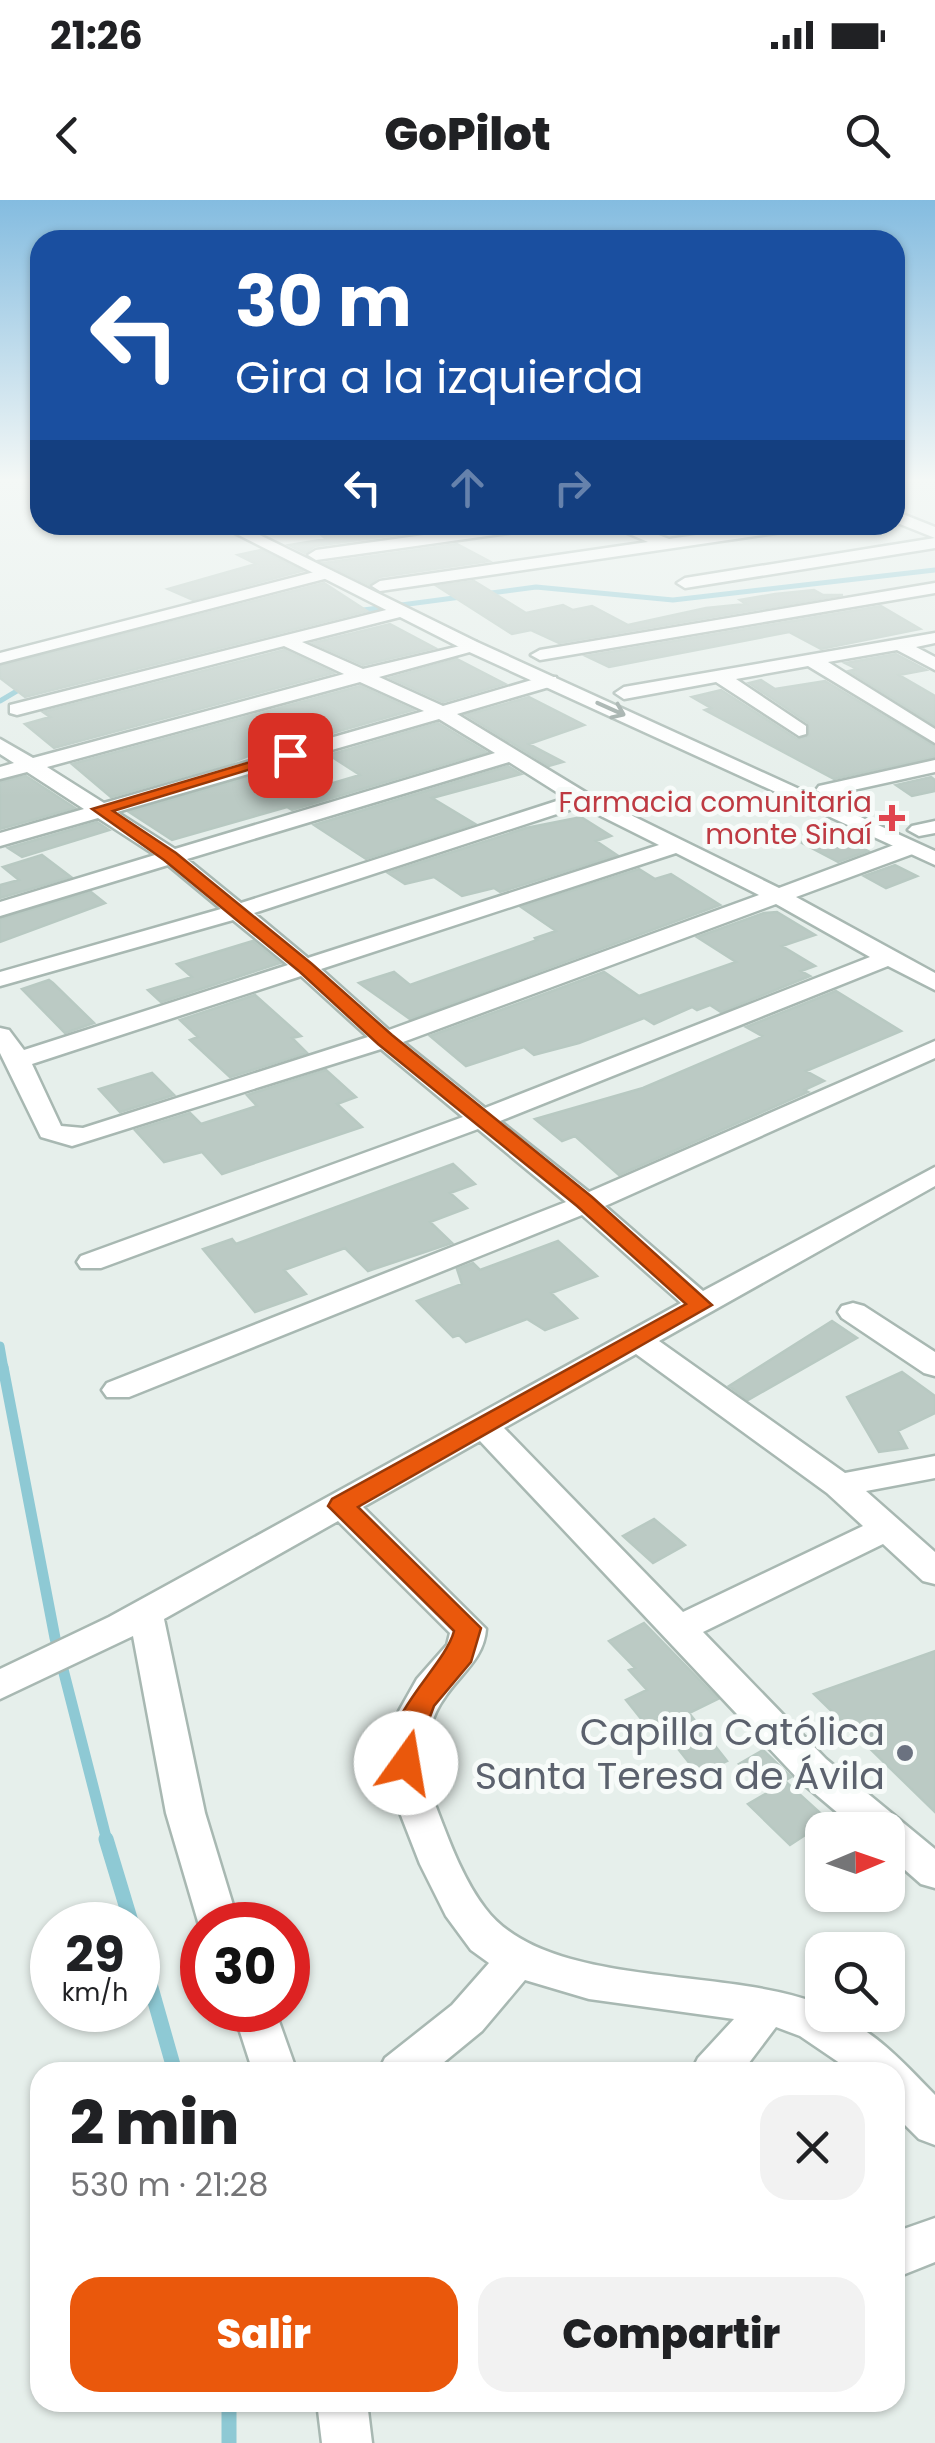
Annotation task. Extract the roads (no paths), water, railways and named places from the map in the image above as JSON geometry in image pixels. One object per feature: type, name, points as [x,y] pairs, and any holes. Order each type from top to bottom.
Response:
[{"type":"street","points":[[0,658],[273,588]]},
{"type":"street","points":[[361,588],[540,655],[925,835],[935,860]]},
{"type":"street","points":[[373,588],[471,646],[925,835]]},
{"type":"street","points":[[17,710],[282,639],[398,602],[465,588]]},
{"type":"street","points":[[540,655],[935,588]]},
{"type":"street","points":[[850,601],[917,641],[935,666]]},
{"type":"street","points":[[282,639],[441,712],[583,799],[776,895],[935,983]]},
{"type":"street","points":[[624,693],[917,641]]},
{"type":"street","points":[[0,772],[471,646]]},
{"type":"street","points":[[810,660],[935,737]]},
{"type":"street","points":[[718,675],[799,730]]},
{"type":"street","points":[[0,840],[549,680]]},
{"type":"street","points":[[0,745],[170,856],[306,968],[385,1040],[584,1202],[701,1305]]},
{"type":"street","points":[[0,910],[514,754]]},
{"type":"street","points":[[826,790],[935,766]]},
{"type":"street","points":[[0,979],[235,912],[583,799]]},
{"type":"street","points":[[0,1035],[18,1060],[50,1131],[72,1138],[385,1040],[776,895],[925,835]]},
{"type":"street","points":[[18,1060],[674,847]]},
{"type":"street","points":[[91,1262],[484,1118],[888,958]]},
{"type":"street","points":[[118,1390],[795,1115],[935,1049]]},
{"type":"street","points":[[8,1681],[133,1620],[935,1174]]},
{"type":"street","points":[[853,1312],[935,1366]]},
{"type":"street","points":[[638,1341],[839,1485],[935,1572]]},
{"type":"street","points":[[484,1426],[813,1770],[863,1812]]},
{"type":"street","points":[[839,1485],[935,1468]]},
{"type":"street","points":[[341,1506],[468,1628],[461,1655],[432,1685],[420,1705],[407,1741],[408,1782],[452,1888],[485,1937],[516,1960],[582,1978],[767,2005],[800,2015],[868,2062]]},
{"type":"street","points":[[678,1629],[886,1528]]},
{"type":"street","points":[[133,1620],[154,1638],[160,1694],[213,1902]]},
{"type":"street","points":[[905,1847],[935,1872]]},
{"type":"street","points":[[412,2062],[467,2018],[516,1960]]},
{"type":"street","points":[[723,2062],[739,2047],[767,2005]]},
{"type":"street","points":[[261,2032],[272,2062]]},
{"type":"street","points":[[905,2095],[935,2125]]},
{"type":"street","points":[[905,2251],[935,2240]]},
{"type":"street","points":[[343,2412],[347,2443]]},
{"type":"waterway","points":[[356,611],[531,588]]},
{"type":"waterway","points":[[543,588],[673,600],[781,588]]},
{"type":"waterway","points":[[0,701],[27,685]]},
{"type":"waterway","points":[[0,1346],[4,1369]]},
{"type":"waterway","points":[[3,1367],[55,1638],[107,1841]]},
{"type":"waterway","points":[[106,1839],[125,1902]]},
{"type":"waterway","points":[[160,2019],[172,2062]]},
{"type":"waterway","points":[[229,2412],[229,2443]]},
{"type":"place","name":"Farmacia comunitaria monte Sinaí","points":[[892,818]]},
{"type":"place","name":"Capilla Católica Santa Teresa de Ávila","points":[[905,1753]]}]
